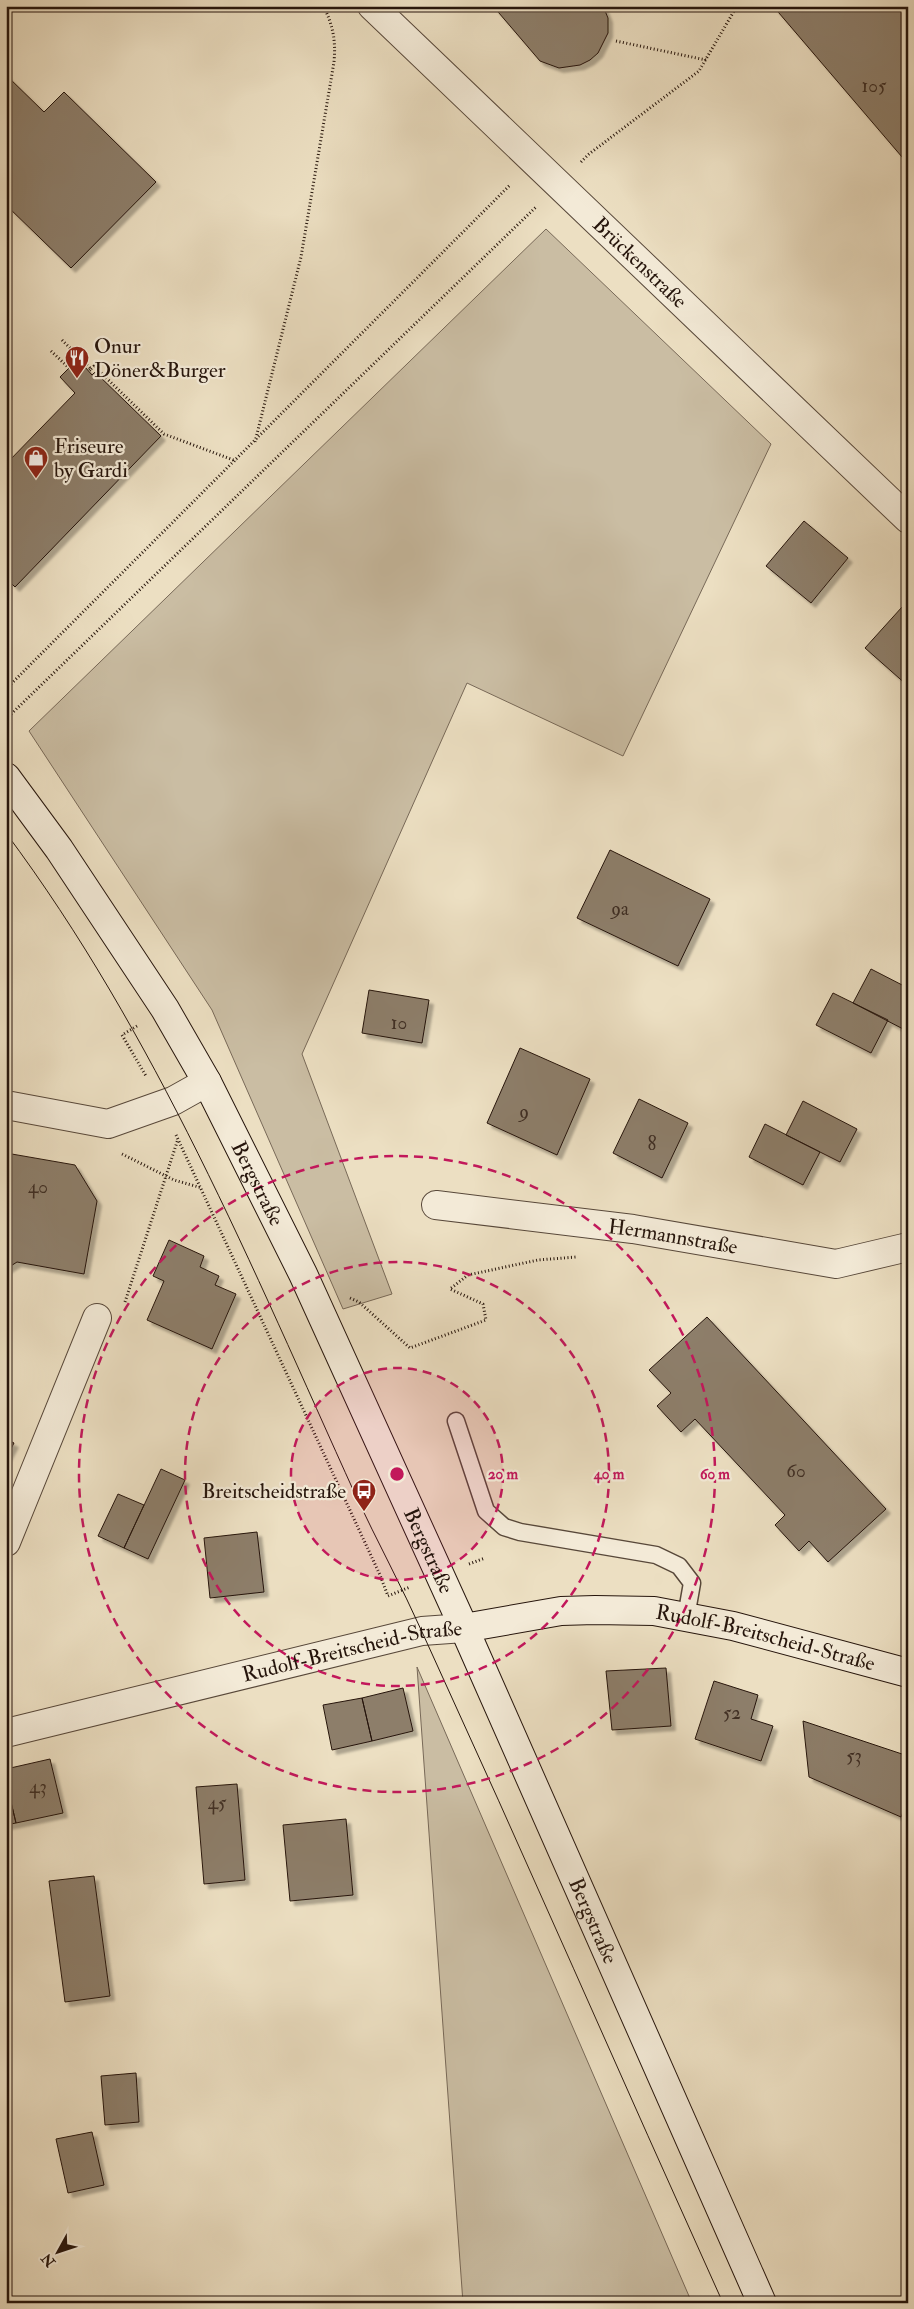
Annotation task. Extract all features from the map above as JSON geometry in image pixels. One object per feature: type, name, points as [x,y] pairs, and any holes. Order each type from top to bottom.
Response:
[{"type":"street","name":"Brückenstraße","points":[[372,6],[908,519]]},
{"type":"street","name":"Bergstraße","points":[[6,777],[59,849],[165,1009],[207,1082],[303,1274],[464,1628],[762,2303]]},
{"type":"street","points":[[6,1105],[108,1124],[161,1105],[207,1082]]},
{"type":"street","name":"Hermannstraße","points":[[436,1205],[633,1230],[836,1264],[908,1247]]},
{"type":"street","points":[[6,1542],[97,1318]]},
{"type":"street","name":"Rudolf-Breitscheid-Straße","points":[[6,1733],[422,1631],[464,1628],[561,1611],[654,1611],[733,1626],[908,1673]]},
{"type":"lane","points":[[456,1421],[486,1511],[504,1527],[656,1555],[679,1566],[692,1583],[686,1617]]},
{"type":"path","points":[[589,154],[699,72],[737,6]]},
{"type":"path","points":[[255,442],[300,256],[332,71],[335,36],[332,23],[324,7]]},
{"type":"path","points":[[616,41],[706,60]]},
{"type":"path","points":[[6,689],[510,185]]},
{"type":"path","points":[[6,719],[559,185]]},
{"type":"path","points":[[62,340],[90,370],[94,366],[164,434],[236,461]]},
{"type":"path","points":[[51,351],[69,368]]},
{"type":"path","points":[[165,1009],[122,1035],[161,1105],[202,1188],[388,1596]]},
{"type":"path","points":[[97,1318],[124,1304],[178,1138]]},
{"type":"path","points":[[118,1152],[166,1176],[202,1188]]},
{"type":"path","points":[[303,1274],[359,1302],[410,1348],[486,1320],[483,1304],[450,1289],[468,1275],[538,1260],[583,1256]]},
{"type":"shaded area","points":[[546,229],[771,444],[623,756],[467,683],[302,1054],[392,1294],[343,1309],[212,1010],[29,731]]},
{"type":"shaded area","points":[[417,1667],[692,2303],[463,2303]]},
{"type":"building","points":[[493,6],[603,6],[608,18],[608,33],[598,53],[590,60],[580,65],[559,68],[540,61]]},
{"type":"building","points":[[773,6],[908,6],[908,164]]},
{"type":"building","points":[[6,75],[44,112],[64,92],[156,182],[71,268],[6,205]]},
{"type":"building","points":[[78,359],[92,375],[95,372],[161,436],[15,587],[6,578],[6,464],[75,393],[60,377]]},
{"type":"building","points":[[804,521],[848,558],[811,603],[766,566]]},
{"type":"building","points":[[902,607],[908,612],[908,686],[865,648]]},
{"type":"building","points":[[610,850],[710,899],[678,966],[577,918]]},
{"type":"building","points":[[871,969],[908,988],[907,1031],[853,1003]]},
{"type":"building","points":[[369,990],[429,1000],[422,1043],[362,1033]]},
{"type":"building","points":[[833,993],[888,1020],[871,1053],[816,1025]]},
{"type":"building","points":[[520,1048],[590,1079],[557,1155],[487,1123]]},
{"type":"building","points":[[639,1099],[688,1123],[662,1178],[613,1153]]},
{"type":"building","points":[[803,1101],[857,1129],[840,1162],[786,1135]]},
{"type":"building","points":[[765,1124],[820,1152],[803,1185],[749,1157]]},
{"type":"building","points":[[6,1153],[75,1165],[97,1201],[84,1274],[17,1262],[6,1269]]},
{"type":"building","points":[[169,1240],[204,1256],[200,1267],[219,1276],[215,1285],[236,1294],[212,1349],[147,1320],[164,1281],[153,1276]]},
{"type":"building","points":[[707,1317],[886,1509],[828,1562],[809,1541],[799,1551],[775,1525],[785,1515],[695,1419],[681,1432],[657,1406],[671,1393],[649,1370]]},
{"type":"building","points":[[6,1439],[14,1443],[6,1458]]},
{"type":"building","points":[[161,1469],[185,1480],[148,1559],[124,1548]]},
{"type":"building","points":[[118,1494],[144,1505],[124,1548],[98,1536]]},
{"type":"building","points":[[257,1532],[264,1592],[210,1598],[204,1538]]},
{"type":"building","points":[[666,1668],[671,1726],[612,1730],[606,1671]]},
{"type":"building","points":[[714,1681],[758,1695],[751,1719],[773,1726],[761,1761],[695,1739]]},
{"type":"building","points":[[403,1688],[413,1731],[372,1741],[362,1698]]},
{"type":"building","points":[[362,1698],[372,1741],[332,1750],[323,1705]]},
{"type":"building","points":[[803,1721],[908,1756],[908,1799],[901,1817],[809,1777]]},
{"type":"building","points":[[50,1759],[63,1813],[16,1823],[6,1781],[6,1769]]},
{"type":"building","points":[[6,1781],[16,1823],[6,1825]]},
{"type":"building","points":[[237,1784],[245,1880],[204,1884],[196,1787]]},
{"type":"building","points":[[346,1819],[353,1895],[290,1901],[283,1825]]},
{"type":"building","points":[[94,1876],[110,1996],[65,2002],[49,1881]]},
{"type":"building","points":[[136,2073],[139,2122],[105,2125],[101,2076]]},
{"type":"building","points":[[92,2132],[104,2185],[68,2193],[56,2139]]},
{"type":"tram line","points":[[6,833],[60,910],[109,989],[155,1071],[239,1238],[355,1494],[407,1599],[499,1801],[723,2303]]},
{"type":"place","name":"Onur Döner&Burger","points":[[77,379]]},
{"type":"place","name":"Friseure by Gardi","points":[[36,479]]},
{"type":"place","name":"Breitscheidstraße","points":[[364,1512]]}]
